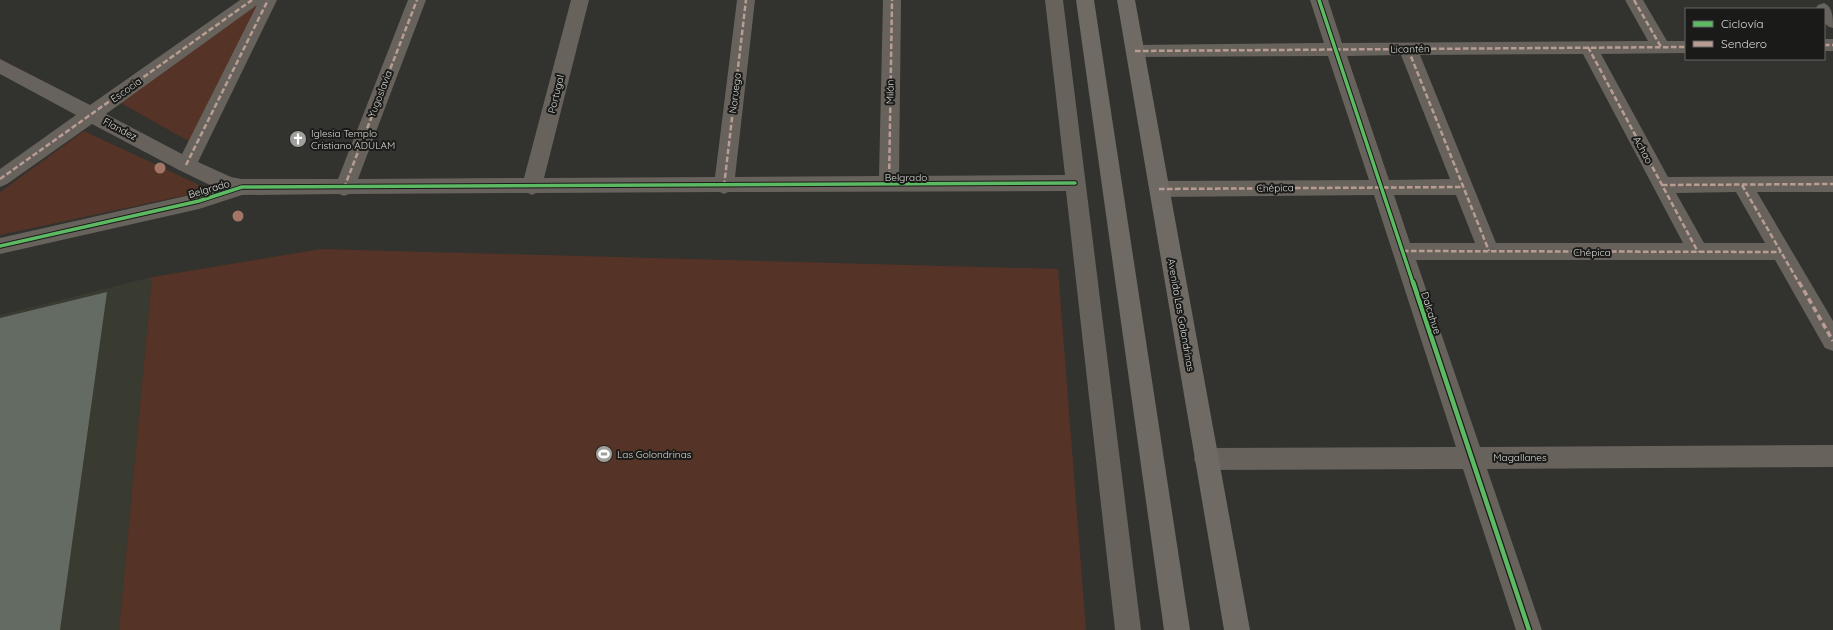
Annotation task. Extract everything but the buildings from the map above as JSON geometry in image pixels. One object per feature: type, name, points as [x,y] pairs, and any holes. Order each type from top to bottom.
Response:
[{"type":"main road","points":[[1085,0],[1177,630]]},
{"type":"main road","name":"Avenida Las Golondrinas","points":[[1126,0],[1237,630]]},
{"type":"street","name":"Escocia","points":[[0,179],[252,0]]},
{"type":"street","points":[[186,165],[268,0]]},
{"type":"street","name":"Yugoslavia","points":[[344,188],[416,0]]},
{"type":"street","name":"Portugal","points":[[532,187],[580,0]]},
{"type":"street","name":"Noruega","points":[[724,186],[746,0]]},
{"type":"street","name":"Milán","points":[[889,185],[892,0]]},
{"type":"street","points":[[1054,0],[1128,630]]},
{"type":"street","name":"Dalcahue","points":[[1319,0],[1529,630]]},
{"type":"street","points":[[1634,0],[1661,47]]},
{"type":"street","points":[[1817,0],[1823,8]]},
{"type":"street","points":[[1825,10],[1833,22]]},
{"type":"street","name":"Achao","points":[[1588,47],[1698,252]]},
{"type":"street","name":"Licantén","points":[[1135,51],[1685,47]]},
{"type":"street","points":[[1408,49],[1489,252]]},
{"type":"street","name":"Flandez","points":[[0,66],[186,165],[228,184],[242,187]]},
{"type":"street","name":"Belgrado","points":[[0,246],[200,201],[242,187],[344,188],[1075,183]]},
{"type":"street","points":[[1662,185],[1833,184]]},
{"type":"street","points":[[1742,185],[1833,342]]},
{"type":"street","name":"Chépica","points":[[1159,189],[1463,187]]},
{"type":"street","name":"Chépica","points":[[1403,251],[1781,252]]},
{"type":"street","name":"Magallanes","points":[[1206,459],[1833,456]]},
{"type":"shaded area","points":[[261,2],[192,143],[119,102]]},
{"type":"shaded area","points":[[84,131],[210,190],[0,235],[0,192]]},
{"type":"shaded area","name":"Las Golondrinas","points":[[321,249],[1058,269],[1086,630],[119,630],[152,277]]},
{"type":"shaded area","points":[[152,277],[119,630],[0,630],[0,315]]},
{"type":"marked path","points":[[0,179],[252,0]]},
{"type":"marked path","points":[[186,165],[268,0]]},
{"type":"marked path","points":[[344,188],[417,0]]},
{"type":"marked path","points":[[724,186],[746,0]]},
{"type":"marked path","points":[[889,185],[892,0]]},
{"type":"marked path","points":[[1634,0],[1661,47]]},
{"type":"marked path","points":[[1825,45],[1833,45]]},
{"type":"marked path","points":[[1588,47],[1698,252]]},
{"type":"marked path","points":[[1135,51],[1685,47]]},
{"type":"marked path","points":[[1408,49],[1489,251]]},
{"type":"marked path","points":[[1662,185],[1833,184]]},
{"type":"marked path","points":[[1742,185],[1833,341]]},
{"type":"marked path","points":[[1159,189],[1463,187]]},
{"type":"marked path","points":[[1403,251],[1781,252]]},
{"type":"cycle path","points":[[1319,0],[1529,630]]},
{"type":"cycle path","points":[[0,246],[199,201],[242,187],[1075,183]]},
{"type":"place","name":"Iglesia Templo Cristiano ADULAM","points":[[298,139]]},
{"type":"place","name":"Las Golondrinas","points":[[604,454]]}]
